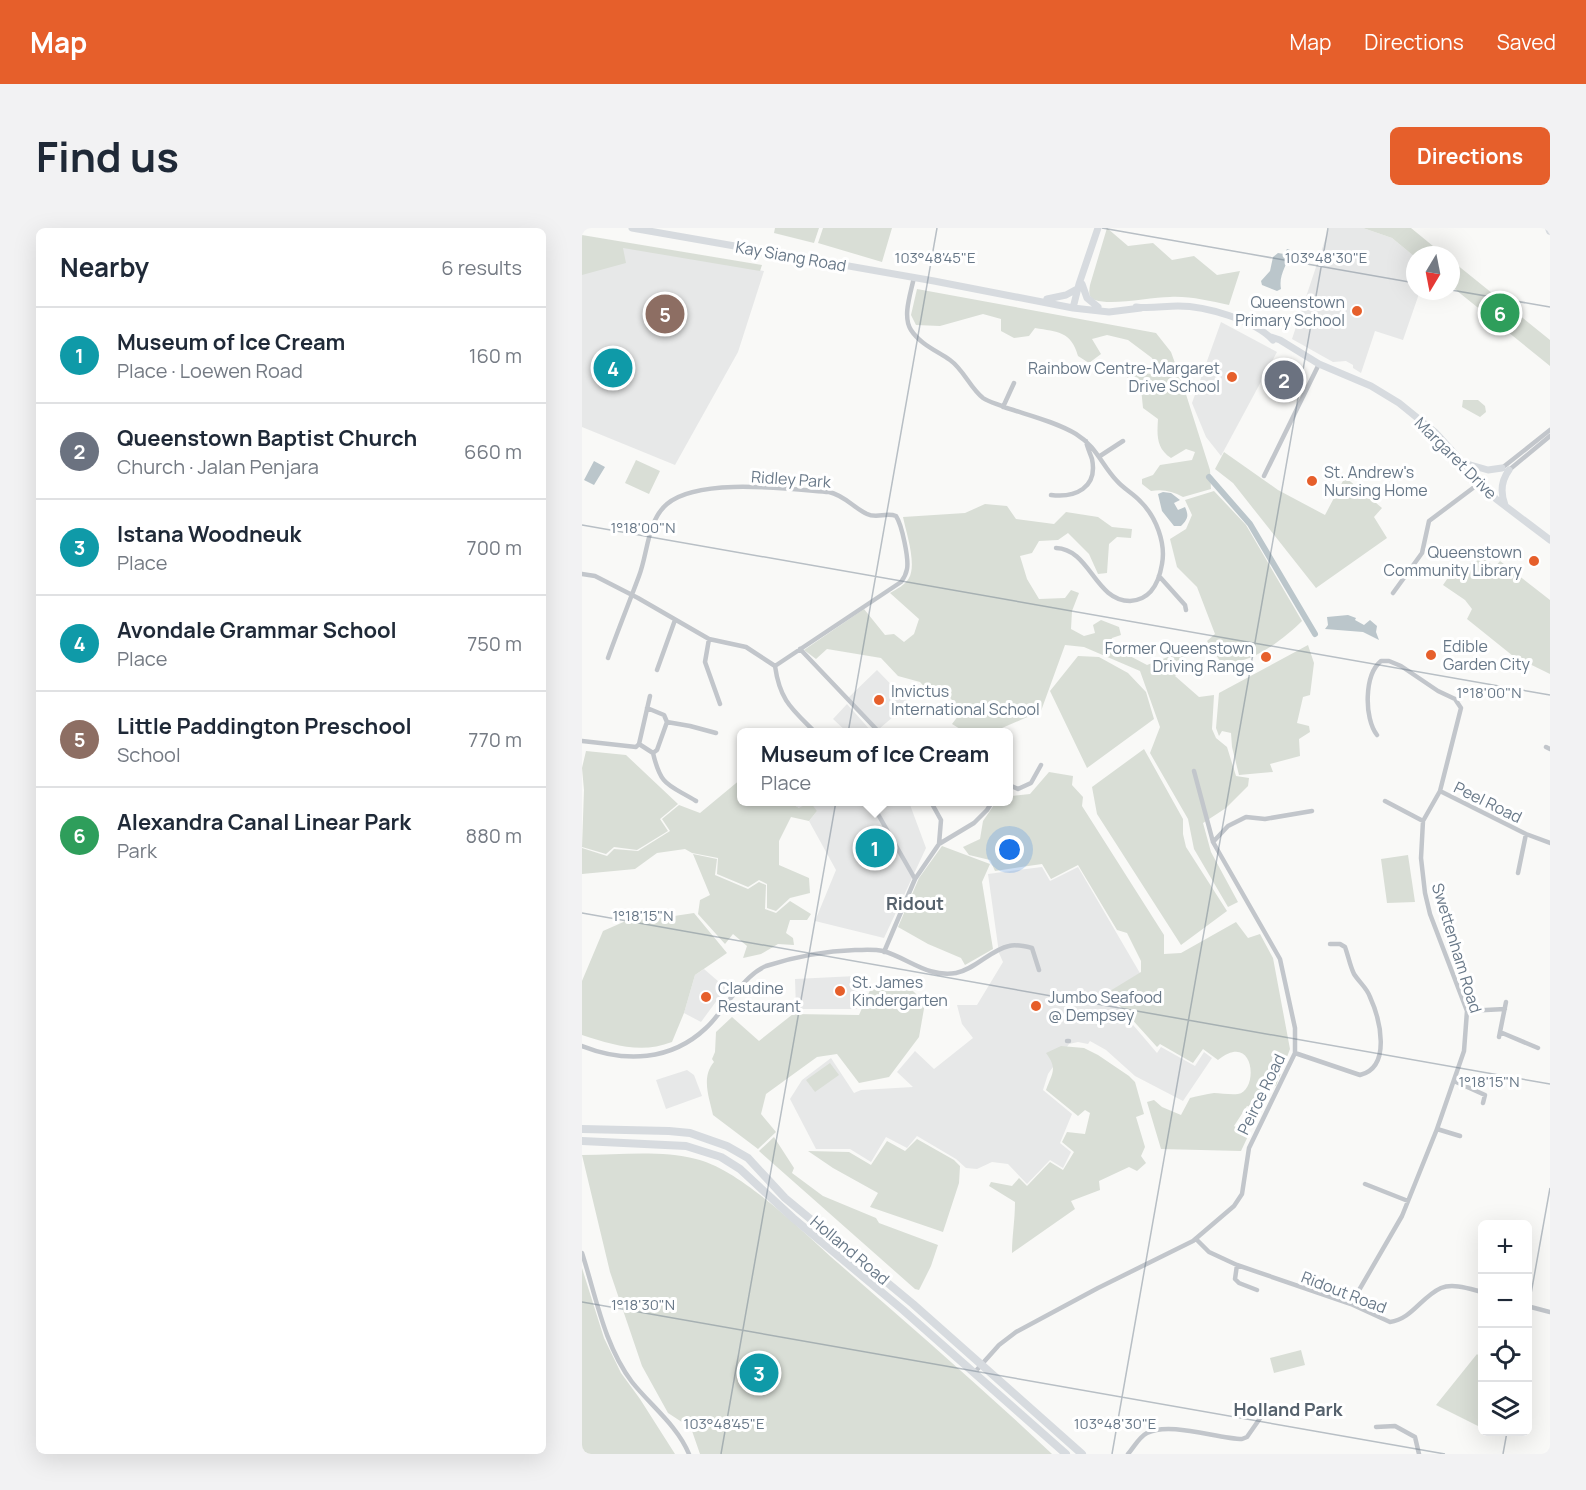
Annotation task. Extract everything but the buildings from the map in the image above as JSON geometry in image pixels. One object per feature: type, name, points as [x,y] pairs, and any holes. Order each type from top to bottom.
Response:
[{"type":"main road","name":"Holland Road","points":[[582,1128],[690,1133],[727,1146],[748,1158],[785,1198],[982,1363],[1082,1454]]},
{"type":"main road","name":"Holland Road","points":[[582,1141],[677,1145],[721,1157],[740,1169],[1065,1454]]},
{"type":"main road","points":[[847,1264],[853,1253]]},
{"type":"main road","points":[[1049,1424],[1047,1429],[1050,1440]]},
{"type":"street","name":"Kay Siang Road","points":[[632,228],[1024,297],[1047,299],[1075,307]]},
{"type":"street","points":[[1075,307],[1098,228]]},
{"type":"street","points":[[914,277],[907,320],[911,331],[922,342],[952,361],[983,398],[1063,427],[1086,441],[1100,456],[1115,480],[1140,501],[1150,513],[1161,539],[1163,553],[1160,576],[1152,592],[1142,598],[1124,600],[1108,593],[1075,553],[1064,548],[1056,548]]},
{"type":"street","points":[[1047,299],[1066,295],[1080,284]]},
{"type":"street","points":[[1080,284],[1087,298],[1098,307]]},
{"type":"street","name":"Kay Siang Road","points":[[1024,297],[1033,301],[1075,307]]},
{"type":"street","name":"Margaret Drive","points":[[1075,307],[1109,312],[1179,306],[1218,311],[1280,340],[1319,364],[1371,386],[1399,403],[1436,433],[1506,507],[1550,540]]},
{"type":"street","name":"Margaret Drive","points":[[1075,307],[1141,308]]},
{"type":"street","points":[[1264,476],[1319,364]]},
{"type":"street","points":[[1003,406],[1014,383]]},
{"type":"street","name":"Margaret Drive","points":[[1506,469],[1550,430]]},
{"type":"street","name":"Margaret Drive","points":[[1506,469],[1550,436]]},
{"type":"street","points":[[1051,495],[1071,496],[1089,481],[1092,460],[1086,441]]},
{"type":"street","points":[[1100,456],[1123,441]]},
{"type":"street","points":[[1465,463],[1488,470],[1506,469],[1502,487],[1502,497],[1506,507]]},
{"type":"street","points":[[1393,592],[1422,553],[1429,521],[1481,482]]},
{"type":"street","name":"Ridley Park","points":[[608,657],[640,573],[655,521],[666,505],[685,493],[712,488],[744,487],[829,492],[837,494],[868,515],[896,516],[900,523],[908,566],[901,582],[775,666]]},
{"type":"street","points":[[582,574],[595,576],[709,639],[746,647],[775,666],[777,685],[783,697],[811,728]]},
{"type":"street","points":[[1160,576],[1186,609]]},
{"type":"street","points":[[657,670],[675,620]]},
{"type":"street","points":[[709,639],[705,662],[720,704]]},
{"type":"street","points":[[800,650],[875,728]]},
{"type":"street","name":"Swettenham Road","points":[[1351,1304],[1408,1202],[1454,1081],[1464,1051],[1467,1031],[1467,1011],[1427,905],[1421,858],[1423,821],[1440,791],[1461,712],[1459,703],[1401,666],[1389,661],[1381,661],[1375,670],[1369,690],[1367,708],[1371,725],[1377,735]]},
{"type":"street","points":[[639,744],[650,696]]},
{"type":"street","points":[[647,708],[664,715],[667,722],[654,753]]},
{"type":"street","points":[[667,722],[716,733]]},
{"type":"street","points":[[582,741],[629,747],[639,744],[654,753],[658,773],[664,782],[696,801]]},
{"type":"street","points":[[1013,787],[1018,789],[1031,783],[1041,765]]},
{"type":"street","name":"Peirce Road","points":[[974,1373],[999,1345],[1016,1332],[1196,1239],[1239,1200],[1249,1148],[1295,1053],[1295,1028],[1277,953],[1213,842],[1194,771]]},
{"type":"street","name":"Peel Road","points":[[1440,791],[1526,834],[1550,843]]},
{"type":"street","points":[[1385,801],[1423,821]]},
{"type":"street","points":[[874,806],[915,879]]},
{"type":"street","points":[[934,806],[941,820],[939,844]]},
{"type":"street","points":[[884,952],[915,879],[939,844],[974,823],[989,806]]},
{"type":"street","points":[[1213,842],[1228,826],[1246,817],[1265,819],[1312,811]]},
{"type":"street","name":"Peel Road","points":[[1518,873],[1526,834]]},
{"type":"street","points":[[1295,1053],[1360,1075],[1373,1070],[1378,1061],[1381,1048],[1380,1032],[1370,995],[1354,973],[1345,947],[1340,944],[1330,944]]},
{"type":"street","points":[[582,1046],[630,1056],[654,1056],[676,1048],[707,1027],[743,984],[763,967],[800,955],[836,951],[884,952],[928,971],[945,974],[971,968],[1010,945],[1032,948],[1039,970]]},
{"type":"street","points":[[1506,1002],[1499,1034],[1538,1048]]},
{"type":"street","points":[[1467,1011],[1504,1010]]},
{"type":"street","points":[[1454,1081],[1485,1095],[1483,1102]]},
{"type":"street","points":[[1437,1129],[1460,1136]]},
{"type":"street","points":[[1365,1184],[1408,1202]]},
{"type":"street","name":"Ridout Road","points":[[1196,1239],[1209,1252],[1237,1265],[1351,1304],[1390,1322],[1404,1318],[1441,1288],[1465,1288],[1478,1291]]},
{"type":"street","points":[[582,1253],[608,1337],[619,1361],[633,1382],[678,1433],[689,1454]]},
{"type":"street","points":[[1237,1265],[1235,1278],[1239,1283],[1257,1290]]},
{"type":"street","points":[[1532,1307],[1550,1312]]},
{"type":"street","points":[[1128,1454],[1144,1434],[1151,1431],[1174,1430],[1242,1439],[1247,1437],[1263,1414]]},
{"type":"street","points":[[1376,1427],[1395,1426],[1415,1437],[1420,1454]]},
{"type":"shaded area","points":[[775,228],[819,228],[814,243],[774,233]]},
{"type":"shaded area","points":[[823,228],[892,228],[882,262],[818,243]]},
{"type":"shaded area","points":[[1107,228],[1128,246],[1153,243],[1172,260],[1194,256],[1217,275],[1240,271],[1229,305],[1177,297],[1111,302],[1091,298],[1090,285]]},
{"type":"shaded area","name":"Queenstown Primary School","points":[[1329,228],[1363,228],[1392,238],[1406,250],[1406,300],[1417,300],[1403,340],[1375,331],[1361,373],[1346,361],[1333,362],[1292,339]]},
{"type":"shaded area","points":[[1363,228],[1411,228],[1433,246],[1406,246],[1406,250],[1392,238]]},
{"type":"shaded area","points":[[582,235],[762,265],[760,271],[623,248],[626,263],[582,275]]},
{"type":"shaded area","points":[[582,238],[764,271],[738,352],[675,465],[582,427]]},
{"type":"shaded area","points":[[1287,249],[1290,250],[1281,278],[1281,289],[1277,291],[1262,285],[1261,281],[1270,271],[1273,257],[1278,253],[1284,254]]},
{"type":"shaded area","points":[[1460,267],[1550,340],[1550,366],[1460,293]]},
{"type":"shaded area","points":[[917,289],[1156,333],[1171,352],[1184,388],[1210,470],[1211,489],[1183,497],[1167,491],[1151,491],[1142,484],[1142,479],[1153,475],[1160,465],[1192,460],[1195,452],[1186,449],[1171,458],[1162,450],[1158,436],[1158,419],[1143,408],[1141,388],[1128,388],[1127,371],[1159,375],[1152,358],[1128,340],[1107,335],[1092,339],[1101,354],[1089,363],[1078,356],[1072,342],[1063,334],[1035,328],[1029,336],[1014,338],[1001,331],[1001,319],[983,314],[940,326],[916,325],[911,315]]},
{"type":"shaded area","name":"Rainbow Centre-Margaret Drive School","points":[[1221,322],[1277,352],[1221,456],[1206,437],[1192,403]]},
{"type":"shaded area","points":[[1463,400],[1478,400],[1485,406],[1486,412],[1480,417],[1462,407]]},
{"type":"shaded area","points":[[1224,452],[1278,490],[1325,515],[1345,477],[1382,508],[1374,517],[1387,538],[1316,588],[1233,483],[1215,469]]},
{"type":"shaded area","points":[[636,460],[660,471],[649,494],[625,483]]},
{"type":"shaded area","points":[[594,461],[605,467],[594,485],[584,480]]},
{"type":"shaded area","points":[[1214,491],[1246,525],[1302,621],[1275,644],[1241,661],[1220,661],[1207,641],[1215,634],[1197,587],[1177,567],[1170,539],[1186,529],[1192,515],[1185,500]]},
{"type":"shaded area","points":[[1171,493],[1180,500],[1174,503],[1178,510],[1185,507],[1187,517],[1181,526],[1174,526],[1162,511],[1158,494]]},
{"type":"shaded area","points":[[985,504],[1007,506],[1016,519],[1054,524],[1066,512],[1098,517],[1112,527],[1132,529],[1131,538],[1117,537],[1109,544],[1107,573],[1098,574],[1089,554],[1068,533],[1058,540],[1039,541],[1032,553],[1020,556],[1027,579],[1039,599],[1065,598],[1071,590],[1079,593],[1072,611],[1071,629],[1084,636],[1095,633],[1093,625],[1101,620],[1119,627],[1121,635],[1112,638],[1109,645],[1147,665],[1181,652],[1186,659],[1184,668],[1175,676],[1199,697],[1214,695],[1212,729],[1216,738],[1227,747],[1236,776],[1249,778],[1248,786],[1226,808],[1203,823],[1211,852],[1238,902],[1228,907],[1194,849],[1188,819],[1150,753],[1160,727],[1140,671],[1084,647],[1065,645],[1041,711],[1002,728],[958,728],[952,724],[961,712],[945,691],[932,695],[920,682],[898,676],[881,658],[827,649],[816,659],[804,650],[864,609],[885,635],[894,634],[904,642],[914,634],[919,619],[890,593],[905,583],[911,572],[911,557],[903,517],[965,513]]},
{"type":"shaded area","points":[[1478,555],[1495,567],[1500,561],[1550,600],[1550,674],[1513,656],[1467,619],[1472,609],[1465,600],[1443,585],[1458,563],[1465,569]]},
{"type":"shaded area","points":[[1348,615],[1364,625],[1370,620],[1377,626],[1376,632],[1379,640],[1363,632],[1325,629],[1328,625],[1327,617]]},
{"type":"shaded area","points":[[1308,645],[1314,663],[1310,695],[1303,697],[1297,723],[1309,726],[1310,732],[1299,739],[1300,756],[1270,764],[1273,772],[1239,775],[1231,733],[1222,731],[1219,736],[1216,728],[1219,693]]},
{"type":"shaded area","points":[[1078,656],[1099,657],[1128,673],[1146,692],[1154,719],[1087,768],[1050,691]]},
{"type":"shaded area","name":"Invictus International School","points":[[877,670],[909,703],[878,728],[848,698]]},
{"type":"shaded area","points":[[847,704],[868,728],[843,728],[833,719]]},
{"type":"shaded area","points":[[1144,749],[1183,819],[1186,847],[1227,911],[1181,945],[1097,814],[1092,787]]},
{"type":"shaded area","points":[[586,751],[626,755],[678,804],[660,819],[668,831],[637,850],[614,847],[606,854],[582,847],[584,790],[582,768]]},
{"type":"shaded area","points":[[1049,772],[1073,776],[1072,785],[1083,797],[1082,806],[1164,935],[1164,954],[1181,953],[1236,922],[1248,938],[1260,934],[1273,958],[1290,1049],[1276,1086],[1267,1087],[1259,1110],[1247,1106],[1234,1126],[1249,1134],[1241,1151],[1161,1149],[1147,1102],[1154,1100],[1162,1107],[1181,1115],[1190,1098],[1214,1093],[1238,1094],[1245,1090],[1251,1074],[1250,1065],[1240,1052],[1230,1053],[1218,1060],[1203,1049],[1193,1063],[1160,1044],[1157,1047],[1119,1005],[1109,1002],[1105,994],[1141,972],[1141,961],[1127,933],[1117,930],[1078,865],[1051,879],[1042,864],[995,871],[990,860],[969,855],[963,847],[980,839],[983,821],[993,806],[1013,806],[1013,796],[1030,794]]},
{"type":"shaded area","points":[[737,782],[737,806],[796,806],[799,808],[813,806],[817,811],[809,821],[791,817],[779,841],[779,865],[809,878],[810,893],[790,898],[776,911],[767,908],[767,884],[759,880],[748,887],[717,874],[718,858],[692,853],[685,849],[657,853],[635,869],[582,874],[582,848],[607,856],[614,849],[638,851],[670,831],[662,819],[679,805],[700,813]]},
{"type":"shaded area","points":[[796,806],[910,806],[926,848],[884,938],[815,921],[836,870],[809,821],[817,811]]},
{"type":"shaded area","points":[[942,846],[990,864],[982,882],[993,949],[965,965],[961,958],[928,944],[898,927],[919,878]]},
{"type":"shaded area","points":[[693,854],[717,859],[715,875],[748,889],[759,882],[766,885],[765,909],[776,913],[790,901],[811,914],[807,920],[790,920],[786,933],[793,938],[794,945],[778,944],[761,954],[743,958],[747,946],[733,934],[725,944],[698,914],[700,900],[710,895]]},
{"type":"shaded area","points":[[1408,855],[1415,902],[1387,903],[1381,859]]},
{"type":"shaded area","points":[[1042,867],[1050,881],[1078,867],[1144,980],[1116,1005],[1157,1053],[1161,1047],[1195,1066],[1204,1052],[1212,1058],[1183,1101],[1135,1076],[1106,1050],[1090,1041],[1088,1044],[1078,1042],[1069,1044],[1048,1074],[1043,1090],[1072,1114],[1060,1143],[1071,1152],[1063,1168],[1050,1160],[1027,1184],[1008,1164],[992,1162],[977,1169],[966,1168],[956,1159],[917,1136],[907,1148],[886,1137],[871,1162],[850,1149],[816,1149],[790,1099],[802,1080],[831,1058],[854,1093],[861,1090],[913,1087],[897,1072],[915,1051],[934,1069],[973,1038],[962,1024],[957,1005],[977,1005],[1003,962],[999,953],[988,874]]},
{"type":"shaded area","points":[[694,913],[727,953],[695,975],[684,1013],[672,1042],[661,1046],[638,1048],[616,1045],[582,1035],[582,981],[603,931],[628,920]]},
{"type":"shaded area","points":[[704,969],[726,988],[701,1022],[684,1013],[695,975]]},
{"type":"shaded area","points":[[856,976],[857,1009],[796,1009],[795,979]]},
{"type":"shaded area","points":[[908,986],[925,1003],[919,1037],[889,1077],[859,1083],[837,1054],[817,1057],[766,1094],[761,1114],[776,1132],[758,1149],[713,1115],[707,1081],[714,1062],[712,1059],[715,1052],[716,1032],[732,1017],[759,1041],[793,1014],[859,1015],[871,988]]},
{"type":"shaded area","points":[[1061,1046],[1084,1048],[1098,1055],[1135,1082],[1144,1114],[1136,1117],[1145,1147],[1141,1156],[1146,1163],[1137,1171],[1129,1167],[1099,1181],[1100,1190],[1071,1201],[1075,1209],[1012,1253],[1015,1202],[989,1186],[991,1182],[1012,1186],[1019,1178],[1027,1186],[1050,1162],[1063,1170],[1074,1152],[1062,1142],[1067,1132],[1085,1134],[1090,1113],[1085,1110],[1078,1116],[1046,1090],[1053,1067],[1046,1053]]},
{"type":"shaded area","points":[[830,1063],[839,1075],[815,1092],[806,1080]]},
{"type":"shaded area","points":[[687,1070],[694,1075],[702,1096],[666,1109],[656,1080]]},
{"type":"shaded area","points":[[774,1137],[794,1168],[792,1173],[823,1196],[876,1218],[879,1223],[938,1245],[919,1290],[915,1289],[759,1151]]},
{"type":"shaded area","points":[[917,1139],[954,1160],[960,1166],[959,1183],[943,1232],[870,1207],[878,1193],[808,1151],[849,1152],[871,1165],[887,1141],[905,1151]]},
{"type":"shaded area","points":[[582,1155],[682,1156],[713,1165],[732,1175],[789,1219],[1052,1454],[700,1454],[691,1428],[668,1413],[642,1366],[610,1272]]},
{"type":"shaded area","points":[[582,1268],[604,1338],[621,1373],[675,1454],[582,1454]]},
{"type":"shaded area","points":[[1301,1350],[1305,1365],[1274,1373],[1270,1358]]},
{"type":"shaded area","points":[[1477,1354],[1478,1426],[1436,1405]]},
{"type":"waterway","points":[[1209,477],[1250,524],[1315,634]]},
{"type":"place","name":"Queenstown Primary School","points":[[1357,311]]},
{"type":"place","name":"Alexandra Canal Linear Park","points":[[1500,313]]},
{"type":"place","name":"Little Paddington Preschool","points":[[665,314]]},
{"type":"place","name":"Avondale Grammar School","points":[[613,368]]},
{"type":"place","name":"Rainbow Centre-Margaret Drive School","points":[[1232,377]]},
{"type":"place","name":"Queenstown Baptist Church","points":[[1284,380]]},
{"type":"place","name":"St. Andrew's Nursing Home","points":[[1312,481]]},
{"type":"place","name":"Queenstown Community Library","points":[[1534,561]]},
{"type":"place","name":"Edible Garden City","points":[[1431,655]]},
{"type":"place","name":"Former Queenstown Driving Range","points":[[1266,657]]},
{"type":"place","name":"Invictus International School","points":[[879,700]]},
{"type":"place","name":"Museum of Ice Cream","points":[[875,848]]},
{"type":"place","name":"St. James Kindergarten","points":[[840,991]]},
{"type":"place","name":"Claudine Restaurant","points":[[706,997]]},
{"type":"place","name":"Jumbo Seafood @ Dempsey","points":[[1036,1006]]},
{"type":"place","name":"Istana Woodneuk","points":[[759,1373]]},
{"type":"district","name":"Ridout","points":[[915,904]]},
{"type":"district","name":"Holland Park","points":[[1288,1410]]}]
